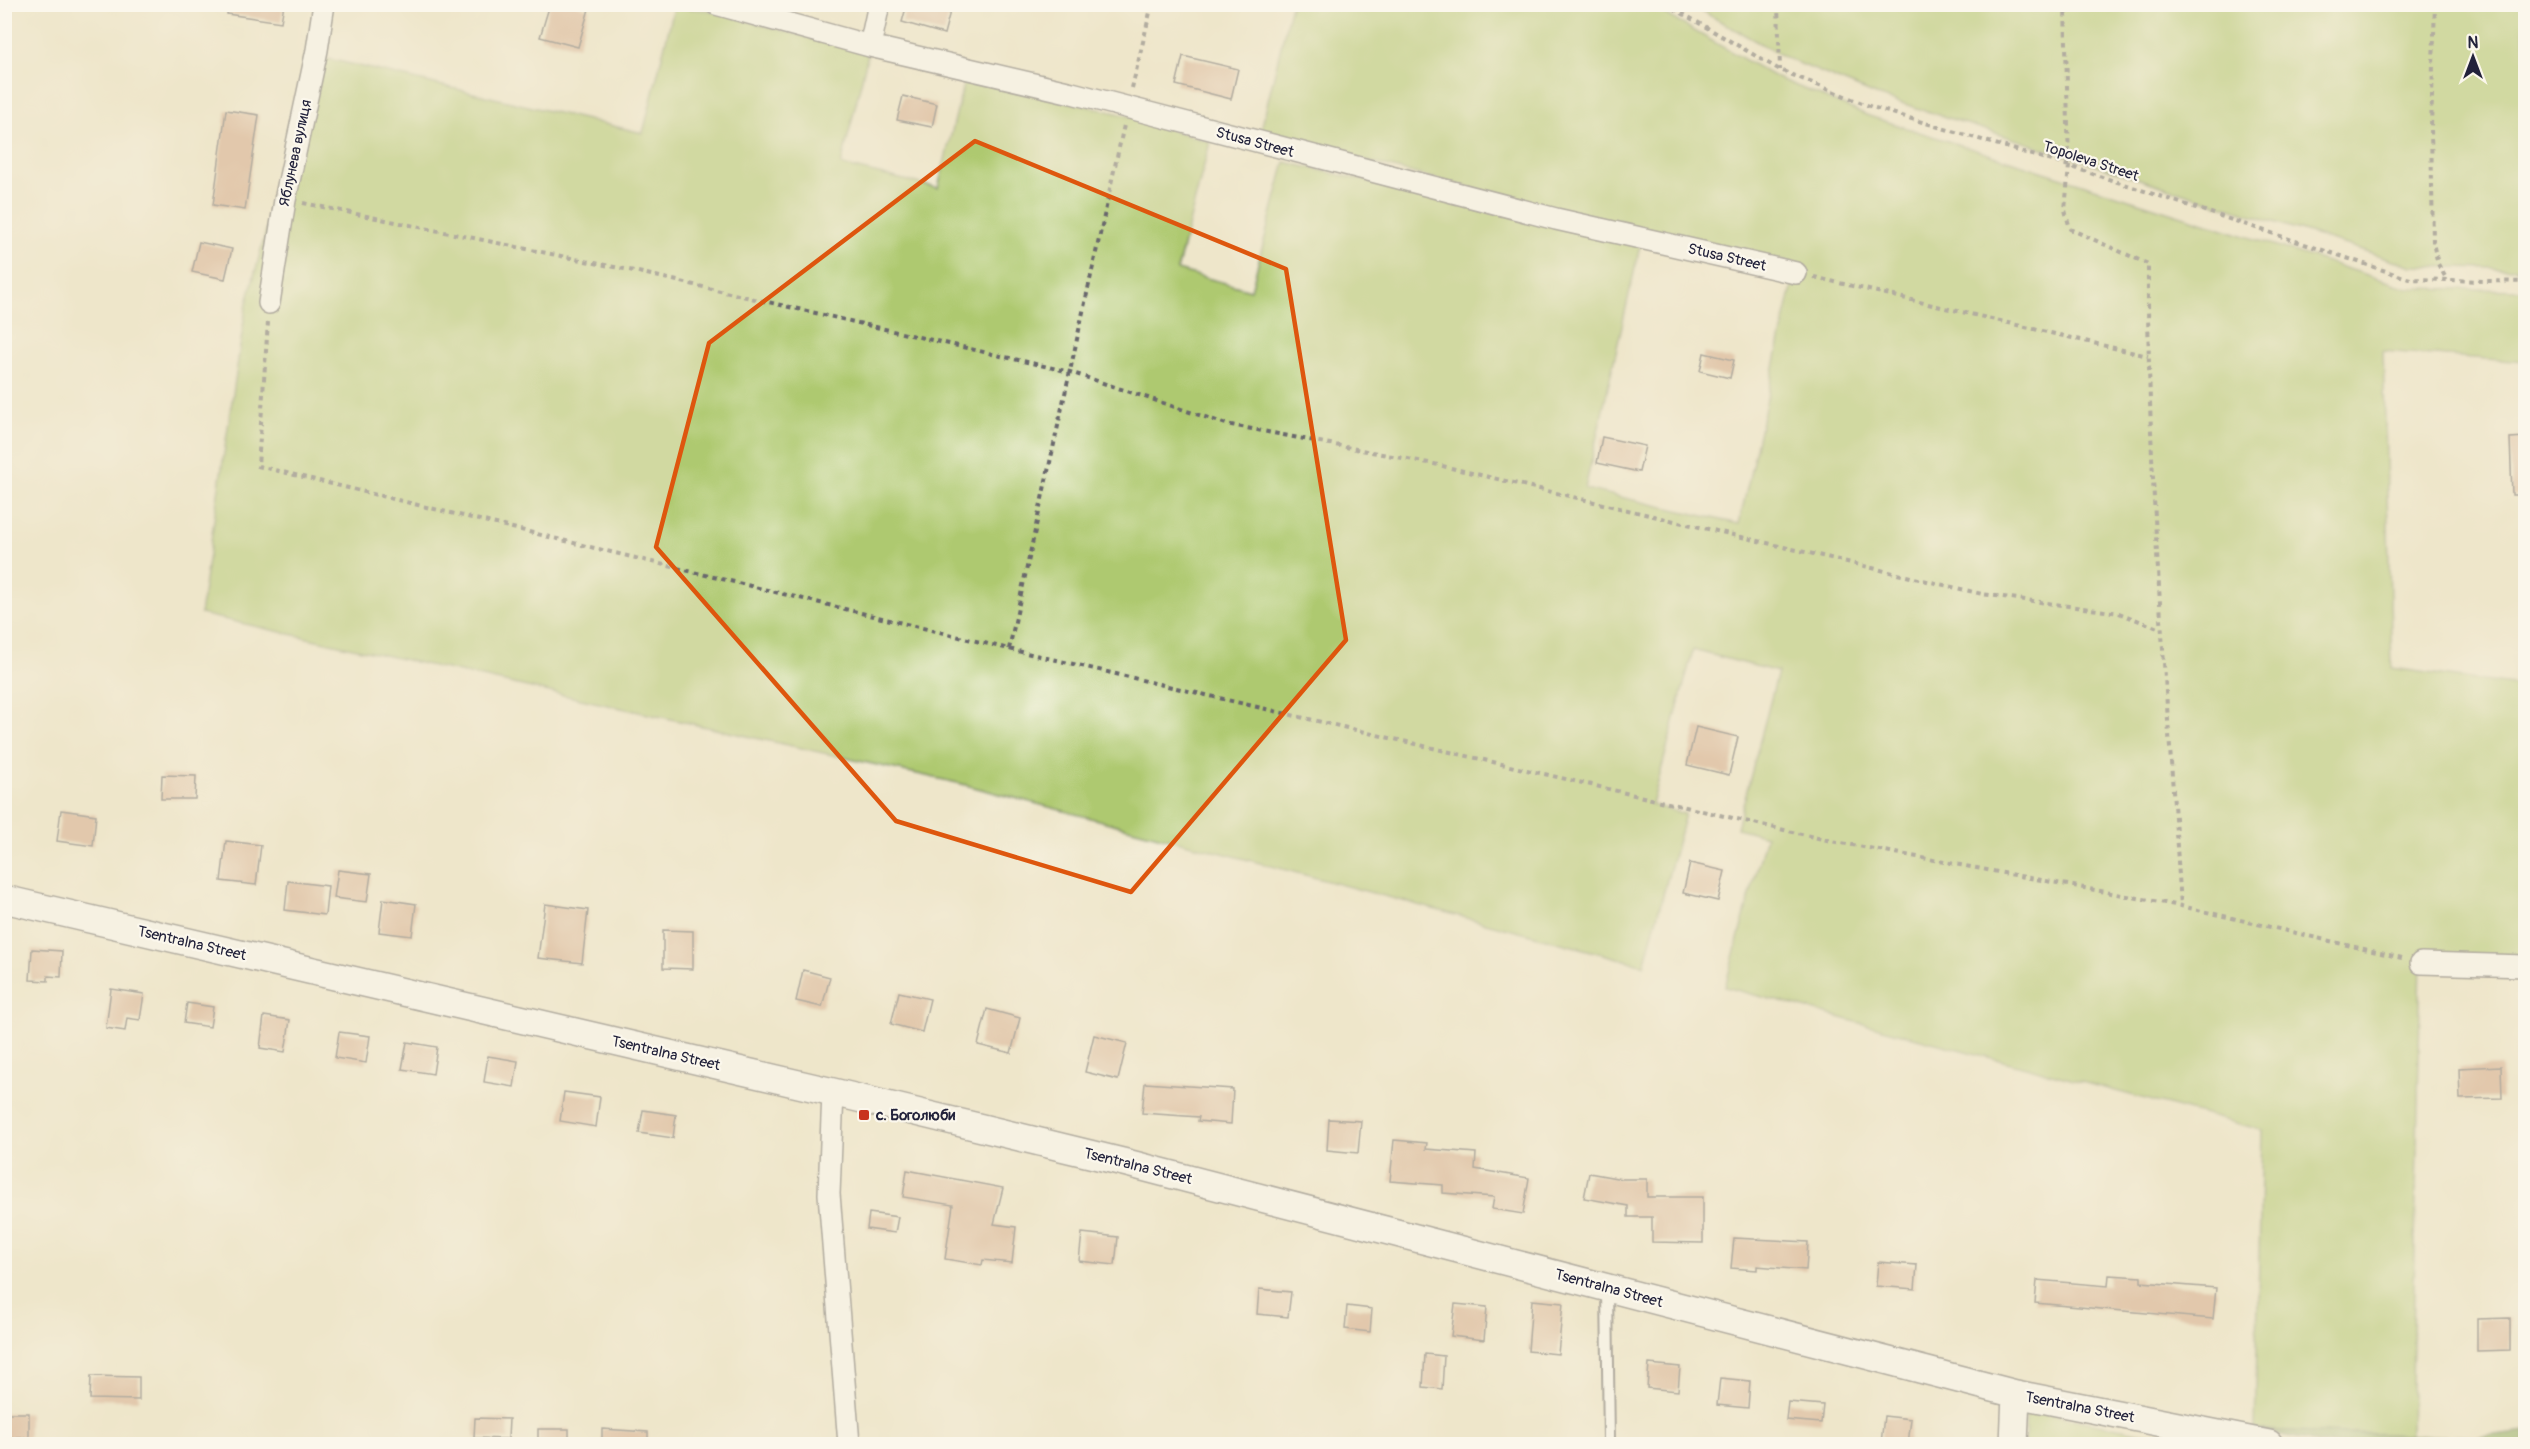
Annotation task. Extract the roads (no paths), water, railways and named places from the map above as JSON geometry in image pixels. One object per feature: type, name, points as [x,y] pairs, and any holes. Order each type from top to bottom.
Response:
[{"type":"street","name":"Яблунева вулиця","points":[[269,303],[285,200],[317,50],[324,4]]},
{"type":"street","name":"Stusa Street","points":[[716,4],[870,46],[1128,107],[1556,219],[1796,273]]},
{"type":"street","points":[[870,46],[879,4]]},
{"type":"street","name":"Tsentralna Street","points":[[4,899],[833,1092],[1139,1166],[1607,1288],[2015,1419],[2269,1444]]},
{"type":"street","points":[[2421,963],[2526,966]]},
{"type":"street","points":[[833,1092],[829,1194],[849,1444]]},
{"type":"lane","points":[[1607,1288],[1609,1444]]},
{"type":"place","name":"с. Боголюби","points":[[864,1115]]}]
